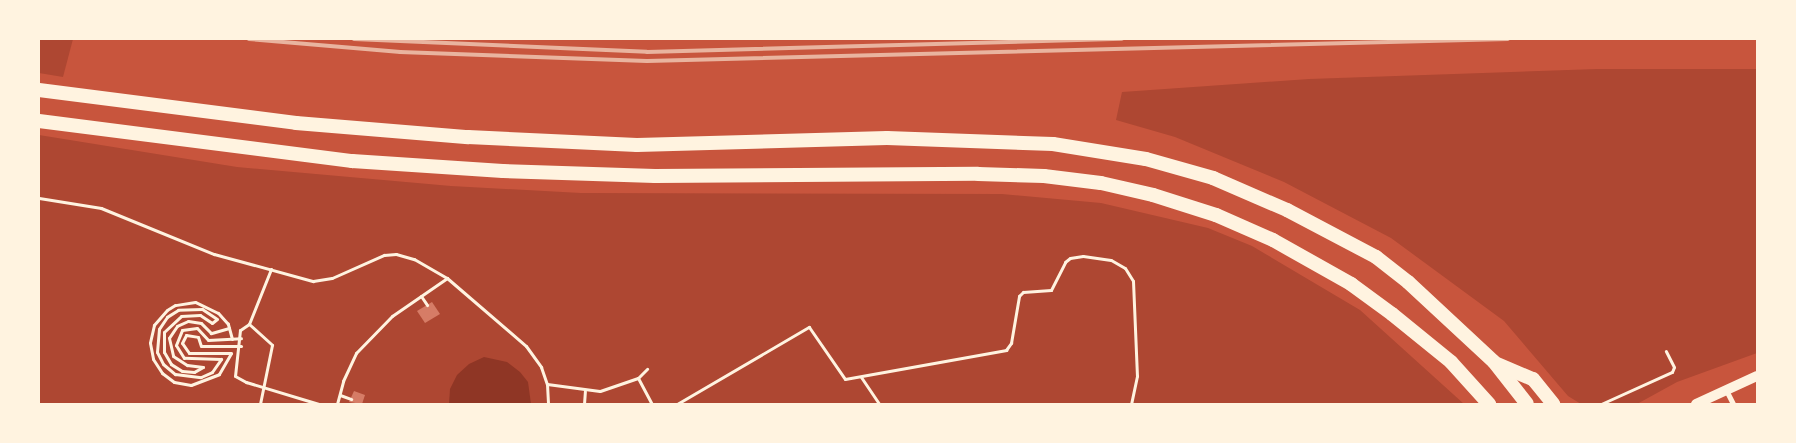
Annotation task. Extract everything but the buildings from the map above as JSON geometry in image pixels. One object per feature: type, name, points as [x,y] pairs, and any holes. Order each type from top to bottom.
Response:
[{"type":"highway","points":[[39,90],[296,123],[468,137],[637,145],[887,138],[1053,144],[1146,159],[1213,178],[1287,210],[1376,257],[1408,282],[1494,362],[1528,404]]},
{"type":"highway","points":[[39,121],[334,158],[503,171],[675,176],[978,174],[1101,183],[1153,195],[1216,215],[1273,240],[1351,284],[1392,314],[1451,362],[1489,404]]},
{"type":"highway","points":[[1494,362],[1533,379],[1553,404]]},
{"type":"main road","points":[[1696,404],[1757,376]]},
{"type":"street","points":[[1726,389],[1733,404]]},
{"type":"path","points":[[39,198],[101,208],[214,254],[313,281],[324,281],[369,260],[396,254],[419,261],[447,278],[526,346],[541,367],[547,384],[548,404]]},
{"type":"path","points":[[677,404],[809,327],[845,379],[1006,350],[1011,343],[1018,300],[1023,292],[1051,290],[1060,268],[1070,258],[1103,257],[1125,268],[1135,291],[1137,376],[1131,404]]},
{"type":"path","points":[[271,270],[249,324],[240,330],[241,346],[234,370],[235,376],[319,404]]},
{"type":"path","points":[[337,404],[356,353],[392,316],[447,278]]},
{"type":"path","points":[[420,296],[427,305]]},
{"type":"path","points":[[232,339],[229,328],[218,313],[203,303],[184,302],[173,306],[154,325],[150,343],[153,358],[162,373],[174,382],[191,385],[209,380],[224,368],[231,353],[189,353],[182,347],[183,338],[194,335],[201,346],[241,346]]},
{"type":"path","points":[[173,306],[176,312]]},
{"type":"path","points":[[229,328],[211,332],[201,323],[188,321],[177,326],[169,338],[173,356],[187,365],[203,367],[194,372],[182,371],[171,364],[164,352],[162,340],[169,325],[188,314],[200,315],[212,323],[217,319],[194,308],[176,312],[167,317],[159,329],[156,344],[159,356],[168,370],[181,377],[206,376],[217,368],[221,359],[184,358],[176,345],[178,335],[192,327],[201,331],[208,340],[241,338]]},
{"type":"path","points":[[249,324],[272,345],[260,404]]},
{"type":"path","points":[[1601,404],[1672,372],[1674,366],[1666,351]]},
{"type":"path","points":[[153,358],[159,356]]},
{"type":"path","points":[[547,384],[585,391],[600,391],[638,378],[647,369]]},
{"type":"path","points":[[206,376],[209,380]]},
{"type":"path","points":[[861,377],[879,404]]},
{"type":"path","points":[[638,378],[652,404]]},
{"type":"path","points":[[584,404],[585,391]]},
{"type":"path","points":[[340,395],[351,399]]},
{"type":"shaded area","points":[[39,39],[73,39],[63,77],[39,73]]},
{"type":"shaded area","points":[[1597,69],[1757,69],[1757,353],[1677,382],[1637,404],[1581,404],[1568,396],[1504,321],[1391,238],[1284,182],[1175,137],[1116,120],[1122,92],[1309,79]]},
{"type":"shaded area","points":[[39,135],[237,167],[451,186],[581,193],[1002,194],[1101,203],[1208,228],[1252,246],[1360,310],[1464,404],[39,404]]},
{"type":"shaded area","points":[[484,357],[507,362],[520,372],[528,382],[531,404],[449,404],[450,389],[457,375],[469,364]]},
{"type":"railway","points":[[249,39],[400,52],[647,61],[1508,39]]},
{"type":"railway","points":[[354,39],[647,52],[1122,39]]}]
